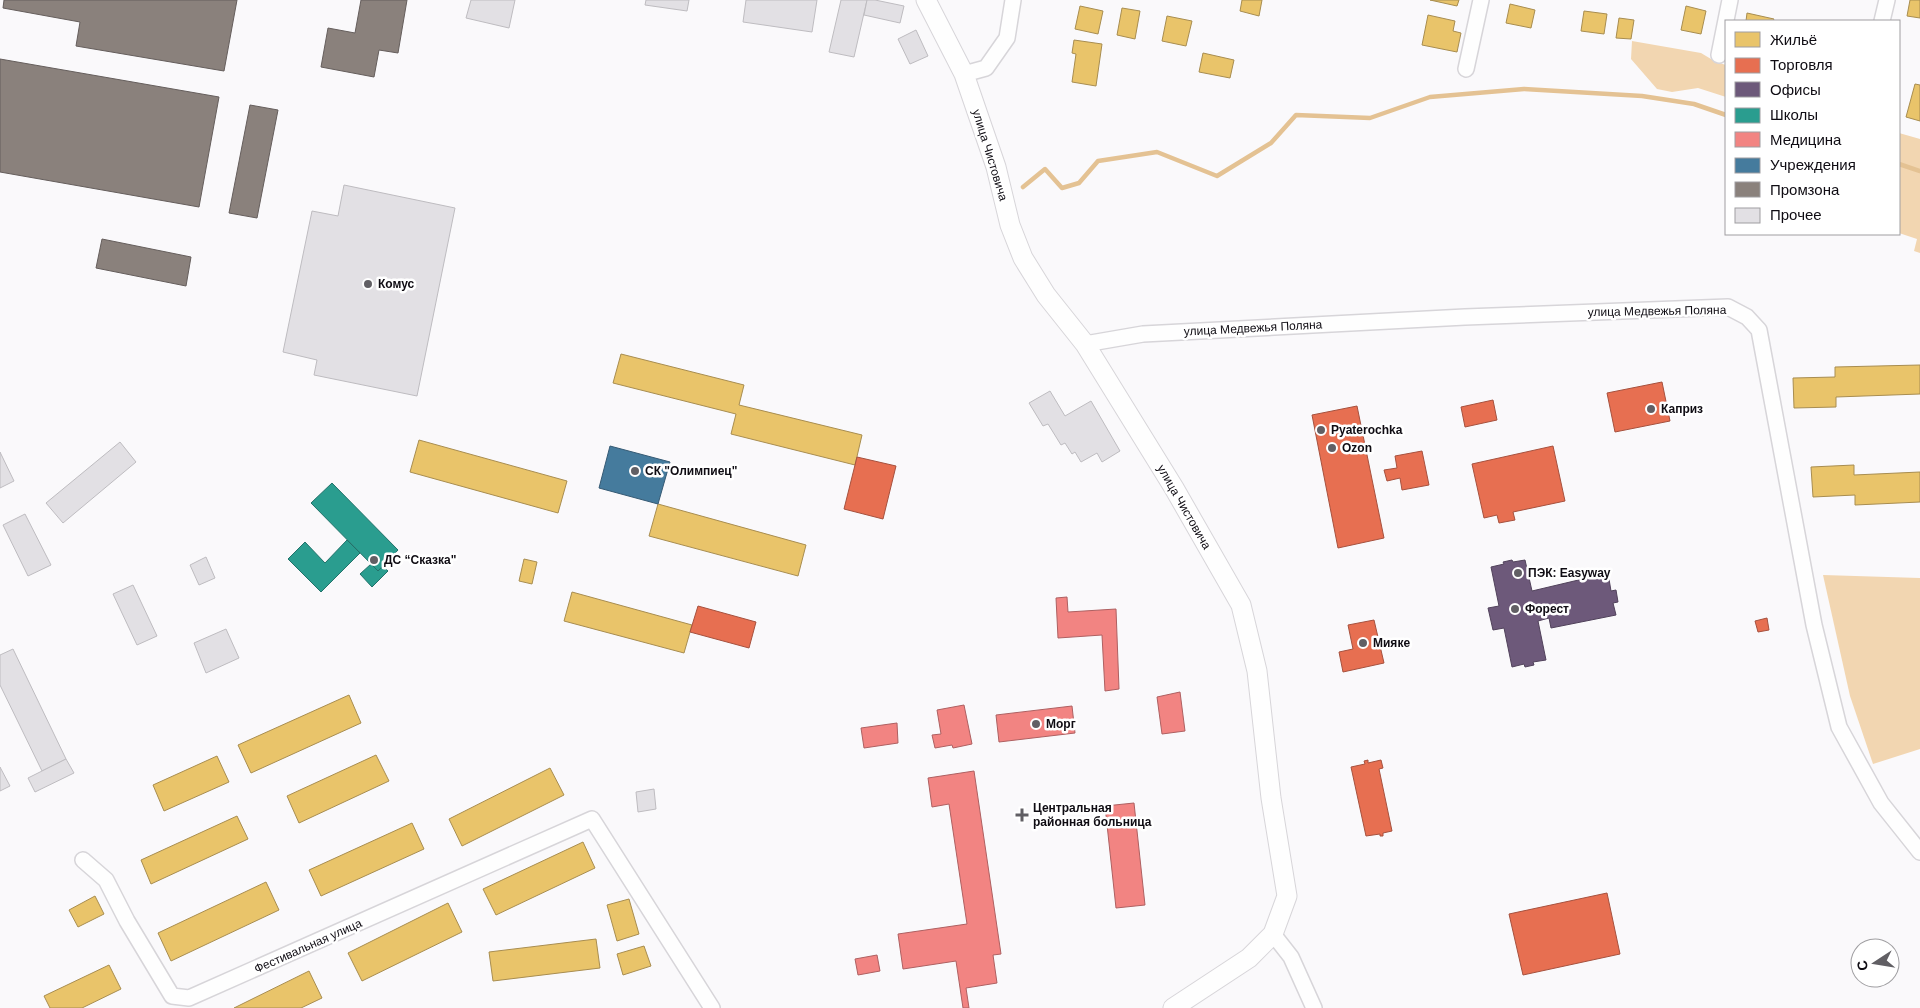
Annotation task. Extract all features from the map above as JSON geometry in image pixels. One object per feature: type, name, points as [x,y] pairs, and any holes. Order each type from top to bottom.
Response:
[{"type":"street","name":"улица Чистовича","points":[[926,0],[964,74],[996,167],[1010,225],[1023,258],[1046,294],[1084,344],[1174,488],[1241,605],[1257,671],[1271,798],[1287,896],[1273,934],[1249,958],[1173,1008]]},
{"type":"street","points":[[964,74],[986,68],[1007,38],[1014,0]]},
{"type":"street","points":[[1466,69],[1481,0]]},
{"type":"street","points":[[1726,20],[1730,0]]},
{"type":"street","points":[[1882,20],[1887,0]]},
{"type":"street","points":[[1719,55],[1725,25]]},
{"type":"street","name":"улица Медвежья Поляна","points":[[1084,344],[1143,334],[1465,317],[1728,307],[1747,317],[1759,330],[1814,624],[1839,727],[1882,803],[1920,852]]},
{"type":"street","name":"Фестивальная улица","points":[[84,860],[106,880],[127,921],[172,996],[189,998],[592,819],[712,1008]]},
{"type":"street","points":[[1273,934],[1291,957],[1314,1008]]},
{"type":"shaded area","points":[[1632,41],[1701,53],[1716,62],[1725,65],[1725,97],[1698,88],[1672,92],[1657,89],[1631,59]]},
{"type":"shaded area","points":[[1900,133],[1920,139],[1920,253],[1914,251],[1917,239],[1900,233]]},
{"type":"shaded area","points":[[1823,575],[1920,578],[1920,749],[1873,764],[1850,696]]},
{"type":"building: Жильё","points":[[1242,0],[1262,0],[1259,16],[1240,11]]},
{"type":"building: Жильё","points":[[1430,0],[1459,0],[1457,6]]},
{"type":"building: Жильё","points":[[1910,0],[1920,0],[1920,18],[1907,16]]},
{"type":"building: Жильё","points":[[1510,4],[1535,10],[1531,28],[1506,23]]},
{"type":"building: Жильё","points":[[1080,6],[1103,11],[1098,34],[1075,29]]},
{"type":"building: Жильё","points":[[1686,6],[1706,11],[1701,34],[1681,30]]},
{"type":"building: Жильё","points":[[1122,8],[1140,11],[1135,39],[1117,35]]},
{"type":"building: Жильё","points":[[1584,11],[1607,14],[1604,34],[1581,31]]},
{"type":"building: Жильё","points":[[1747,13],[1774,19],[1774,20],[1746,20]]},
{"type":"building: Жильё","points":[[1428,15],[1455,21],[1453,31],[1461,33],[1457,52],[1422,45]]},
{"type":"building: Жильё","points":[[1167,16],[1192,21],[1186,46],[1162,41]]},
{"type":"building: Жильё","points":[[1619,18],[1634,20],[1631,39],[1616,38]]},
{"type":"building: Жильё","points":[[1074,40],[1102,44],[1096,86],[1072,82],[1076,54],[1072,53]]},
{"type":"building: Жильё","points":[[1203,53],[1234,60],[1230,78],[1199,72]]},
{"type":"building: Жильё","points":[[1915,84],[1920,85],[1920,121],[1906,117]]},
{"type":"building: Жильё","points":[[621,354],[744,385],[739,405],[862,435],[855,465],[731,434],[736,414],[613,383]]},
{"type":"building: Жильё","points":[[1920,365],[1920,394],[1836,397],[1836,407],[1794,408],[1793,378],[1835,377],[1835,367]]},
{"type":"building: Жильё","points":[[419,440],[567,481],[558,513],[410,472]]},
{"type":"building: Жильё","points":[[1854,465],[1854,475],[1920,472],[1920,502],[1855,505],[1855,495],[1813,497],[1811,467]]},
{"type":"building: Жильё","points":[[658,504],[806,545],[798,576],[649,536]]},
{"type":"building: Жильё","points":[[524,559],[537,562],[532,584],[519,581]]},
{"type":"building: Жильё","points":[[572,592],[692,625],[684,653],[564,621]]},
{"type":"building: Жильё","points":[[349,695],[361,723],[251,773],[238,745]]},
{"type":"building: Жильё","points":[[376,755],[389,781],[299,823],[287,796]]},
{"type":"building: Жильё","points":[[217,756],[229,782],[164,811],[153,785]]},
{"type":"building: Жильё","points":[[550,768],[564,795],[462,846],[449,819]]},
{"type":"building: Жильё","points":[[237,816],[248,839],[151,884],[141,860]]},
{"type":"building: Жильё","points":[[412,823],[424,849],[321,896],[309,870]]},
{"type":"building: Жильё","points":[[583,842],[595,868],[496,915],[483,889]]},
{"type":"building: Жильё","points":[[266,882],[279,910],[171,961],[158,933]]},
{"type":"building: Жильё","points":[[95,896],[104,914],[78,927],[69,910]]},
{"type":"building: Жильё","points":[[629,899],[639,934],[617,941],[607,905]]},
{"type":"building: Жильё","points":[[448,903],[462,932],[362,981],[348,953]]},
{"type":"building: Жильё","points":[[596,939],[600,968],[493,981],[489,952]]},
{"type":"building: Жильё","points":[[644,946],[651,966],[623,975],[617,954]]},
{"type":"building: Жильё","points":[[109,965],[121,989],[82,1008],[50,1008],[44,996]]},
{"type":"building: Жильё","points":[[309,971],[322,998],[301,1008],[234,1008]]},
{"type":"building: Торговля","points":[[1662,382],[1670,421],[1615,432],[1607,393]]},
{"type":"building: Торговля","points":[[1493,400],[1497,420],[1465,427],[1461,407]]},
{"type":"building: Торговля","points":[[1357,406],[1384,538],[1338,548],[1312,415]]},
{"type":"building: Торговля","points":[[1553,446],[1565,501],[1513,512],[1515,520],[1499,523],[1497,515],[1484,518],[1472,464]]},
{"type":"building: Торговля","points":[[1422,451],[1429,485],[1402,490],[1400,478],[1387,481],[1384,470],[1397,468],[1395,456]]},
{"type":"building: Торговля","points":[[857,457],[896,466],[883,519],[844,509]]},
{"type":"building: Торговля","points":[[698,606],[756,622],[749,648],[690,632]]},
{"type":"building: Торговля","points":[[1767,618],[1769,630],[1758,632],[1755,621]]},
{"type":"building: Торговля","points":[[1374,620],[1384,663],[1343,672],[1339,652],[1353,649],[1348,625]]},
{"type":"building: Торговля","points":[[1368,760],[1368,763],[1381,760],[1383,768],[1379,769],[1392,831],[1383,833],[1383,836],[1380,836],[1380,834],[1366,836],[1351,767],[1365,764],[1364,761]]},
{"type":"building: Торговля","points":[[1607,893],[1620,954],[1523,975],[1509,914]]},
{"type":"building: Офисы","points":[[1512,560],[1513,562],[1525,560],[1532,591],[1608,573],[1611,591],[1616,590],[1618,602],[1613,603],[1616,615],[1551,628],[1549,618],[1538,621],[1546,660],[1533,662],[1534,665],[1525,667],[1524,664],[1512,667],[1504,628],[1493,630],[1488,608],[1499,606],[1491,567]]},
{"type":"building: Школы","points":[[332,483],[398,550],[378,571],[311,503]]},
{"type":"building: Школы","points":[[347,540],[360,553],[321,592],[288,559],[305,542],[325,563]]},
{"type":"building: Школы","points":[[371,564],[378,571],[383,566],[388,571],[372,587],[360,574]]},
{"type":"building: Медицина","points":[[1067,597],[1068,612],[1116,609],[1119,689],[1105,691],[1102,635],[1058,638],[1056,598]]},
{"type":"building: Медицина","points":[[1180,692],[1185,731],[1162,734],[1157,697]]},
{"type":"building: Медицина","points":[[964,705],[972,744],[953,748],[952,745],[935,748],[932,735],[941,734],[937,710]]},
{"type":"building: Медицина","name":"Морг","points":[[1072,706],[1075,733],[999,742],[996,715]]},
{"type":"building: Медицина","points":[[897,723],[898,743],[864,748],[861,728]]},
{"type":"building: Медицина","points":[[974,771],[1001,954],[993,955],[997,983],[966,988],[969,1008],[963,1008],[956,961],[903,969],[898,934],[967,924],[949,804],[932,807],[928,778]]},
{"type":"building: Медицина","points":[[1134,803],[1145,905],[1116,908],[1105,806]]},
{"type":"building: Медицина","points":[[877,955],[880,971],[858,975],[855,959]]},
{"type":"building: Учреждения","name":"СК \"Олимпиец\"","points":[[610,446],[670,462],[658,504],[599,488]]},
{"type":"building: Промзона","points":[[4,0],[237,0],[224,71],[76,46],[80,22],[3,8]]},
{"type":"building: Промзона","points":[[361,0],[407,0],[398,53],[379,50],[374,77],[321,67],[328,28],[355,33]]},
{"type":"building: Промзона","points":[[0,59],[219,97],[199,207],[0,172]]},
{"type":"building: Промзона","points":[[250,105],[278,110],[257,218],[229,213]]},
{"type":"building: Промзона","points":[[102,239],[191,257],[186,286],[96,268]]},
{"type":"building: Прочее","points":[[471,0],[515,0],[509,28],[466,18]]},
{"type":"building: Прочее","points":[[646,0],[689,0],[687,11],[645,5]]},
{"type":"building: Прочее","points":[[746,0],[817,0],[812,32],[743,22]]},
{"type":"building: Прочее","points":[[841,0],[867,0],[854,57],[829,52]]},
{"type":"building: Прочее","points":[[867,0],[904,6],[900,23],[864,15]]},
{"type":"building: Прочее","points":[[916,30],[928,56],[910,64],[898,39]]},
{"type":"building: Прочее","name":"Комус","points":[[344,185],[455,208],[417,396],[314,375],[317,360],[283,352],[312,211],[338,216]]},
{"type":"building: Прочее","points":[[1050,391],[1065,416],[1091,401],[1120,451],[1102,462],[1097,453],[1081,462],[1075,452],[1072,454],[1065,443],[1061,445],[1048,424],[1043,426],[1029,403]]},
{"type":"building: Прочее","points":[[120,442],[136,462],[63,523],[46,503]]},
{"type":"building: Прочее","points":[[0,452],[14,481],[0,488]]},
{"type":"building: Прочее","points":[[25,514],[51,565],[28,576],[3,525]]},
{"type":"building: Прочее","points":[[206,557],[215,578],[199,585],[190,565]]},
{"type":"building: Прочее","points":[[133,585],[157,636],[137,645],[113,594]]},
{"type":"building: Прочее","points":[[226,629],[239,658],[206,673],[194,643]]},
{"type":"building: Прочее","points":[[13,649],[66,759],[42,771],[0,685],[0,655]]},
{"type":"building: Прочее","points":[[66,759],[74,773],[35,792],[28,778]]},
{"type":"building: Прочее","points":[[0,767],[10,786],[0,791]]},
{"type":"building: Прочее","points":[[654,789],[656,809],[638,812],[636,792]]},
{"type":"waterway","points":[[1023,187],[1045,169],[1062,188],[1079,183],[1098,161],[1157,152],[1217,176],[1271,143],[1296,115],[1370,118],[1430,97],[1524,89],[1642,96],[1694,104],[1725,115]]},
{"type":"waterway","points":[[1900,164],[1920,171]]},
{"type":"place","name":"Комус","points":[[368,284]]},
{"type":"place","name":"Каприз","points":[[1651,409]]},
{"type":"place","name":"Pyaterochka","points":[[1321,430]]},
{"type":"place","name":"Ozon","points":[[1332,448]]},
{"type":"place","name":"СК \"Олимпиец\"","points":[[635,471]]},
{"type":"place","name":"ДС “Сказка\"","points":[[374,560]]},
{"type":"place","name":"ПЭК: Easyway","points":[[1518,573]]},
{"type":"place","name":"Форест","points":[[1515,609]]},
{"type":"place","name":"Мияке","points":[[1363,643]]},
{"type":"place","name":"Морг","points":[[1036,724]]},
{"type":"place","name":"Центральная районная больница","points":[[1022,815]]}]
